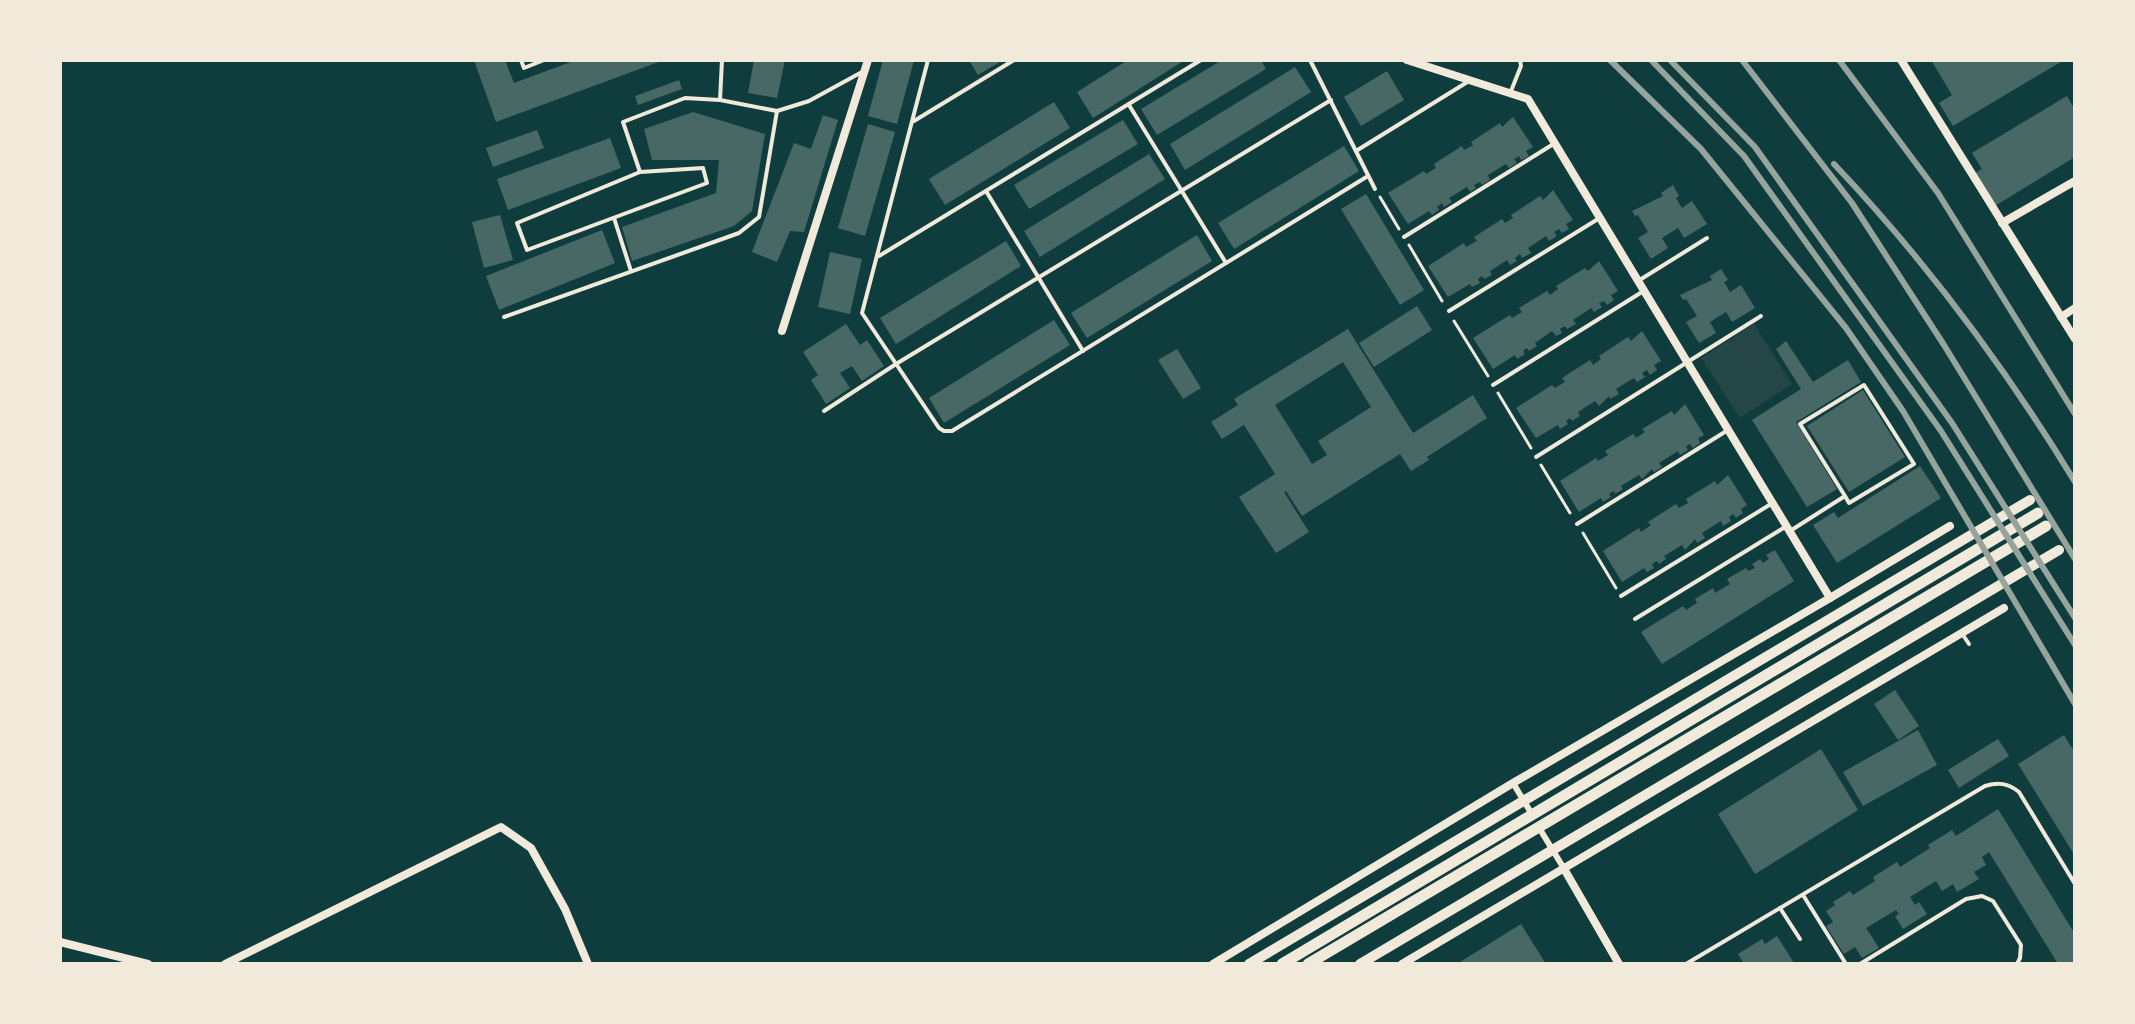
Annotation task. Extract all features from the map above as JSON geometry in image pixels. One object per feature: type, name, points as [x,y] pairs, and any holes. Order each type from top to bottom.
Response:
[{"type":"main road","points":[[1282,964],[2038,513]]},
{"type":"main road","points":[[1308,964],[2046,526]]},
{"type":"street","points":[[782,331],[868,60]]},
{"type":"street","points":[[1407,60],[1528,99],[1830,598]]},
{"type":"street","points":[[1901,60],[2075,339]]},
{"type":"street","points":[[2002,223],[2075,181]]},
{"type":"street","points":[[2061,317],[2075,308]]},
{"type":"street","points":[[1249,964],[2030,500]]},
{"type":"street","points":[[1213,964],[1950,526]]},
{"type":"street","points":[[1360,964],[2059,550]]},
{"type":"street","points":[[1402,964],[2004,608]]},
{"type":"street","points":[[1513,783],[1619,964]]},
{"type":"street","points":[[225,964],[501,827],[531,848],[565,909],[588,964]]},
{"type":"street","points":[[60,942],[148,964]]},
{"type":"lane","points":[[521,60],[524,68],[544,60]]},
{"type":"lane","points":[[720,100],[722,60]]},
{"type":"lane","points":[[928,60],[862,313],[944,431],[952,431],[1368,176]]},
{"type":"lane","points":[[910,123],[1014,60]]},
{"type":"lane","points":[[877,257],[1201,60]]},
{"type":"lane","points":[[1310,60],[1375,189]]},
{"type":"lane","points":[[1510,93],[1521,66],[1520,60]]},
{"type":"lane","points":[[640,172],[623,122],[685,98],[720,100],[777,111],[809,101],[865,71]]},
{"type":"lane","points":[[1356,151],[1471,80]]},
{"type":"lane","points":[[824,411],[896,364],[1331,100]]},
{"type":"lane","points":[[1128,104],[1226,263]]},
{"type":"lane","points":[[504,317],[739,233],[759,217],[777,111]]},
{"type":"lane","points":[[1404,237],[1555,143]]},
{"type":"lane","points":[[703,168],[707,183],[527,250],[517,223],[640,172],[703,168]]},
{"type":"lane","points":[[986,191],[1083,351]]},
{"type":"lane","points":[[614,218],[631,271]]},
{"type":"lane","points":[[1449,311],[1600,218]]},
{"type":"lane","points":[[1638,281],[1707,238]]},
{"type":"lane","points":[[1493,385],[1644,291]]},
{"type":"lane","points":[[1536,457],[1761,316]]},
{"type":"lane","points":[[1864,385],[1914,464],[1849,503],[1845,496],[1800,424],[1864,385]]},
{"type":"lane","points":[[1577,524],[1729,430]]},
{"type":"lane","points":[[1635,619],[1845,496]]},
{"type":"lane","points":[[1621,596],[1773,503]]},
{"type":"lane","points":[[1962,633],[1969,644]]},
{"type":"lane","points":[[1686,964],[1985,786],[2001,783],[2019,792],[2075,884]]},
{"type":"lane","points":[[1803,894],[1846,964]]},
{"type":"lane","points":[[1860,964],[1966,899],[1982,896],[1993,901],[2021,945],[2022,952],[2017,964]]},
{"type":"lane","points":[[1780,908],[1800,939]]},
{"type":"path","points":[[1375,189],[1621,596]]},
{"type":"shaded area","points":[[1754,324],[1792,384],[1740,418],[1701,358]]},
{"type":"building","points":[[474,60],[505,60],[514,83],[576,60],[664,60],[496,122]]},
{"type":"building","points":[[754,60],[785,60],[777,98],[748,93]]},
{"type":"building","points":[[883,60],[914,60],[897,124],[868,116]]},
{"type":"building","points":[[969,60],[1003,60],[978,75]]},
{"type":"building","points":[[1128,60],[1185,60],[1093,118],[1077,92]]},
{"type":"building","points":[[1222,60],[1261,60],[1266,69],[1157,135],[1141,109]]},
{"type":"building","points":[[1931,60],[2064,60],[1953,126],[1939,103],[1952,95]]},
{"type":"building","points":[[1295,67],[1311,92],[1185,170],[1170,144]]},
{"type":"building","points":[[1387,71],[1404,100],[1361,126],[1344,97]]},
{"type":"building","points":[[679,80],[682,89],[638,105],[635,96]]},
{"type":"building","points":[[2067,96],[2075,110],[2075,157],[1995,206],[1975,173],[1982,169],[1972,153]]},
{"type":"building","points":[[1054,102],[1070,128],[945,205],[929,179]]},
{"type":"building","points":[[693,112],[765,134],[752,211],[734,226],[632,261],[622,227],[716,193],[719,160],[652,160],[644,129]]},
{"type":"building","points":[[823,115],[838,120],[804,232],[790,231],[777,262],[752,252],[794,143],[811,149]]},
{"type":"building","points":[[1513,117],[1533,147],[1526,151],[1529,156],[1521,160],[1519,156],[1514,159],[1517,163],[1509,168],[1506,164],[1488,175],[1490,180],[1482,185],[1480,182],[1474,185],[1476,188],[1470,192],[1467,187],[1449,198],[1452,202],[1437,207],[1439,210],[1432,215],[1429,211],[1408,224],[1388,193],[1424,171],[1426,174],[1436,168],[1434,164],[1462,146],[1464,150],[1473,145],[1471,142],[1500,123],[1502,127]]},
{"type":"building","points":[[1123,120],[1138,144],[1029,209],[1014,185]]},
{"type":"building","points":[[868,124],[895,132],[865,236],[838,228]]},
{"type":"building","points":[[537,130],[544,148],[493,167],[486,148]]},
{"type":"building","points":[[610,138],[621,168],[508,210],[497,179]]},
{"type":"building","points":[[1344,146],[1359,171],[1234,249],[1218,223]]},
{"type":"building","points":[[1149,154],[1165,179],[1040,257],[1024,231]]},
{"type":"building","points":[[1673,185],[1682,208],[1692,201],[1707,224],[1684,238],[1678,228],[1662,238],[1668,248],[1651,259],[1638,238],[1648,232],[1632,211],[1663,196],[1661,193]]},
{"type":"building","points":[[1553,190],[1573,220],[1566,224],[1569,229],[1562,233],[1559,229],[1554,232],[1557,236],[1549,241],[1546,236],[1528,248],[1531,253],[1522,258],[1520,254],[1515,258],[1517,261],[1510,265],[1507,260],[1490,271],[1492,275],[1478,279],[1480,283],[1472,287],[1470,284],[1448,297],[1428,266],[1464,243],[1466,247],[1477,241],[1474,237],[1502,219],[1505,223],[1513,218],[1511,215],[1540,196],[1543,200]]},
{"type":"building","points":[[1366,194],[1424,290],[1400,305],[1341,209]]},
{"type":"building","points":[[500,215],[513,260],[484,268],[472,222]]},
{"type":"building","points":[[602,230],[615,263],[499,310],[486,276]]},
{"type":"building","points":[[1197,235],[1212,261],[1087,338],[1071,313]]},
{"type":"building","points":[[1006,241],[1021,266],[896,344],[880,318]]},
{"type":"building","points":[[830,252],[862,259],[850,314],[818,307]]},
{"type":"building","points":[[1599,261],[1618,291],[1611,295],[1614,300],[1607,305],[1604,301],[1599,303],[1602,307],[1594,312],[1591,308],[1573,320],[1576,324],[1560,329],[1562,333],[1556,336],[1552,331],[1535,343],[1537,346],[1523,351],[1525,354],[1517,359],[1515,355],[1493,369],[1473,338],[1510,315],[1512,318],[1522,312],[1519,308],[1547,291],[1550,295],[1558,289],[1556,286],[1585,268],[1588,271]]},
{"type":"building","points":[[1721,269],[1728,280],[1724,282],[1730,292],[1741,285],[1755,308],[1732,322],[1726,312],[1710,322],[1716,333],[1699,343],[1686,322],[1697,316],[1680,295],[1712,280],[1710,276]]},
{"type":"building","points":[[1417,306],[1432,330],[1374,367],[1359,343]]},
{"type":"building","points":[[1054,320],[1070,345],[944,423],[929,398]]},
{"type":"building","points":[[846,324],[860,345],[867,340],[884,366],[862,381],[852,366],[840,373],[850,388],[826,404],[811,380],[818,375],[803,352]]},
{"type":"building","points":[[1348,329],[1413,433],[1473,395],[1487,418],[1411,471],[1400,454],[1302,516],[1284,492],[1309,532],[1276,553],[1239,497],[1275,474],[1244,425],[1222,439],[1211,422],[1238,405],[1234,399]],"holes":[[[1343,362],[1371,407],[1318,441],[1327,455],[1312,464],[1275,405]]]},
{"type":"building","points":[[1642,331],[1661,361],[1654,365],[1657,370],[1650,375],[1647,370],[1642,373],[1645,377],[1637,382],[1634,378],[1616,389],[1619,394],[1610,399],[1609,396],[1599,406],[1595,401],[1578,412],[1580,416],[1566,421],[1568,424],[1560,429],[1558,425],[1536,438],[1516,408],[1552,385],[1555,388],[1565,382],[1562,378],[1590,360],[1593,365],[1601,359],[1599,356],[1628,337],[1631,341]]},
{"type":"building","points":[[1786,341],[1813,382],[1848,360],[1861,382],[1796,422],[1837,489],[1807,507],[1752,420],[1801,389],[1776,349]]},
{"type":"building","points":[[1177,349],[1201,388],[1183,399],[1158,360]]},
{"type":"building","points":[[1863,390],[1905,457],[1849,492],[1807,426]]},
{"type":"building","points":[[1685,404],[1704,435],[1698,438],[1700,443],[1693,448],[1690,444],[1686,446],[1688,450],[1680,455],[1678,451],[1659,463],[1662,467],[1654,472],[1652,469],[1642,479],[1639,475],[1621,486],[1623,489],[1609,494],[1611,497],[1603,502],[1601,498],[1579,512],[1560,481],[1596,458],[1598,461],[1608,455],[1605,451],[1633,434],[1636,438],[1645,432],[1642,429],[1672,411],[1674,415]]},
{"type":"building","points":[[1920,466],[1941,498],[1837,563],[1813,525],[1834,512],[1838,518]]},
{"type":"building","points":[[1728,475],[1747,505],[1741,509],[1743,513],[1736,518],[1733,514],[1729,517],[1731,521],[1723,526],[1721,521],[1702,533],[1705,538],[1697,543],[1695,539],[1685,550],[1682,545],[1664,556],[1666,559],[1659,564],[1657,561],[1652,564],[1654,568],[1647,572],[1644,568],[1622,582],[1603,551],[1639,528],[1641,532],[1651,525],[1648,522],[1676,504],[1679,508],[1688,503],[1686,499],[1715,481],[1717,485]]},
{"type":"building","points":[[1775,550],[1794,581],[1662,664],[1641,632],[1683,606],[1686,610],[1697,603],[1695,599],[1713,588],[1715,593],[1730,584],[1727,579],[1746,568],[1748,571],[1755,568],[1752,564],[1760,559],[1763,563],[1769,559],[1766,555]]},
{"type":"building","points":[[1895,690],[1919,726],[1898,740],[1874,704]]},
{"type":"building","points":[[1918,730],[1937,765],[1863,806],[1843,772]]},
{"type":"building","points":[[2064,735],[2075,753],[2075,856],[2018,764]]},
{"type":"building","points":[[1998,739],[2009,756],[1959,788],[1948,770]]},
{"type":"building","points":[[1821,749],[1858,810],[1755,874],[1718,814]]},
{"type":"building","points":[[1998,809],[2075,934],[2075,964],[2058,964],[1989,852],[1982,857],[1986,865],[1974,872],[1979,879],[1957,892],[1953,884],[1942,891],[1936,881],[1910,897],[1915,905],[1919,902],[1927,914],[1903,929],[1895,916],[1899,914],[1896,910],[1866,928],[1879,948],[1862,958],[1855,947],[1844,954],[1826,926],[1833,922],[1826,911],[1835,905],[1833,902],[1850,891],[1853,895],[1875,881],[1873,877],[1897,862],[1900,867],[1952,830],[1956,836]]},
{"type":"building","points":[[1521,924],[1546,964],[1457,964]]},
{"type":"building","points":[[1777,936],[1794,963],[1744,964],[1738,954],[1762,939],[1765,944]]},
{"type":"railway","points":[[1610,60],[1701,149],[1846,328],[1903,411],[2075,704]]},
{"type":"railway","points":[[1651,60],[1744,156],[1941,431],[2075,645]]},
{"type":"railway","points":[[1670,60],[1755,147],[1952,423],[2075,618]]},
{"type":"railway","points":[[1742,60],[1852,203],[1944,345],[2075,559]]},
{"type":"railway","points":[[1839,60],[1938,193],[2075,414]]},
{"type":"railway","points":[[1834,164],[1901,238],[1963,316],[2021,397],[2075,482]]}]
